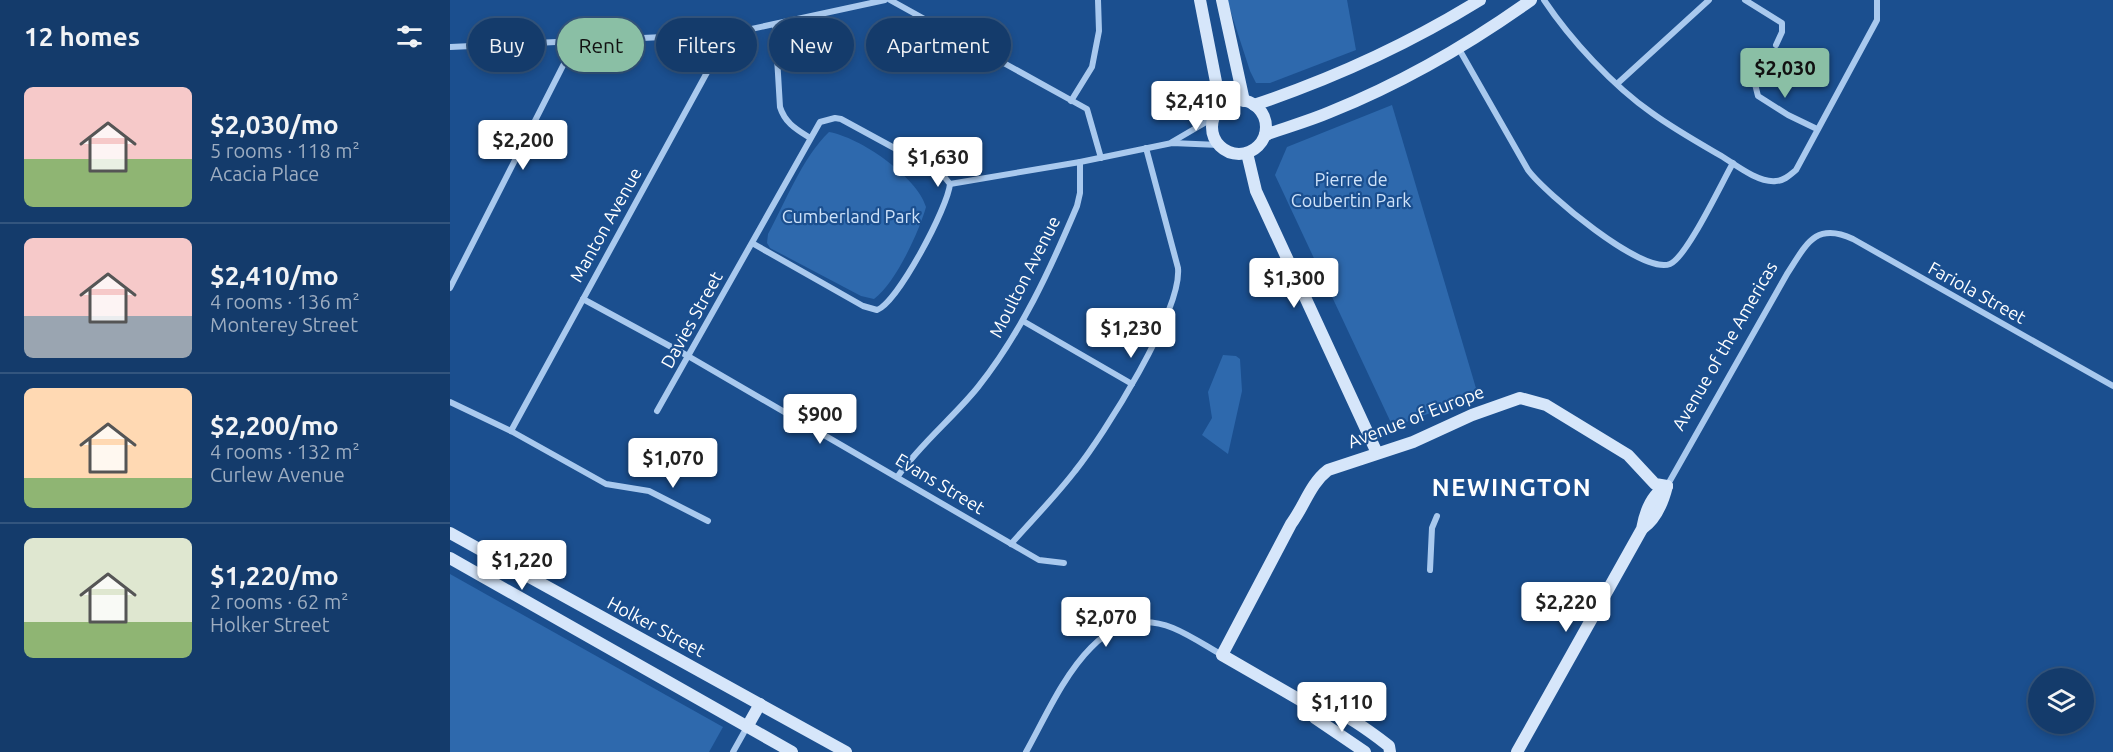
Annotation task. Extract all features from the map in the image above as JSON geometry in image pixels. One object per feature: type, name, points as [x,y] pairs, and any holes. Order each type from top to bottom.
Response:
[{"type":"street","points":[[802,18],[885,0]]},
{"type":"street","points":[[890,0],[1087,109],[1101,158]]},
{"type":"street","points":[[1071,101],[1092,68],[1099,31],[1098,0]]},
{"type":"street","points":[[1200,0],[1217,87],[1216,114],[1212,132],[1219,145],[1228,152],[1246,153],[1258,146],[1265,135],[1264,118],[1249,103],[1222,0]]},
{"type":"street","points":[[1172,143],[1230,102],[1249,103],[1313,84],[1395,50],[1480,0]]},
{"type":"street","points":[[1265,135],[1330,112],[1459,49],[1531,0]]},
{"type":"street","points":[[1544,0],[1555,17],[1618,83],[1652,114],[1766,181],[1782,180],[1796,170],[1877,20],[1877,0]]},
{"type":"street","points":[[1618,83],[1709,0]]},
{"type":"street","points":[[1745,0],[1782,23],[1782,32],[1776,45]]},
{"type":"street","points":[[450,47],[557,43]]},
{"type":"street","points":[[1459,49],[1538,184],[1573,214],[1643,260],[1662,265],[1671,264],[1684,251],[1732,163]]},
{"type":"street","points":[[1766,63],[1755,84],[1758,96],[1788,115],[1817,129]]},
{"type":"street","points":[[450,288],[560,72]]},
{"type":"street","name":"Manton Avenue","points":[[511,431],[707,72]]},
{"type":"street","points":[[778,72],[780,107],[784,118],[810,138]]},
{"type":"street","name":"Davies Street","points":[[657,411],[820,122],[835,118],[842,119],[942,174],[950,184]]},
{"type":"street","points":[[752,243],[863,306],[877,310],[888,303],[912,268],[947,199],[950,184],[1080,162],[1172,143],[1219,145]]},
{"type":"street","points":[[1011,544],[1076,471],[1132,384],[1174,300],[1179,279],[1146,148]]},
{"type":"street","points":[[1246,153],[1256,190],[1377,453]]},
{"type":"street","name":"Moulton Avenue","points":[[898,476],[910,458],[977,389],[1023,321],[1077,206],[1080,193],[1080,162]]},
{"type":"street","name":"Fariola Street","points":[[1825,232],[1833,232],[1853,239],[2113,386]]},
{"type":"street","name":"Avenue of the Americas","points":[[1642,529],[1650,523],[1663,500],[1667,486],[1787,274],[1807,243],[1825,232]]},
{"type":"street","name":"Evans Street","points":[[583,299],[898,476],[1039,560],[1064,563]]},
{"type":"street","points":[[1023,321],[1132,384]]},
{"type":"street","name":"Avenue of Europe","points":[[1222,655],[1291,524],[1304,507],[1316,479],[1328,470],[1413,442],[1472,415],[1520,399],[1546,405],[1628,455],[1655,484],[1667,486]]},
{"type":"street","points":[[450,402],[511,431],[606,484],[649,491],[708,521]]},
{"type":"street","points":[[1649,478],[1651,503]]},
{"type":"street","name":"Avenue of the Americas","points":[[1517,752],[1642,529],[1651,503],[1658,491],[1667,486]]},
{"type":"street","points":[[1430,570],[1432,528],[1437,516]]},
{"type":"street","name":"Holker Street","points":[[450,533],[609,623],[846,752]]},
{"type":"street","points":[[450,558],[792,752]]},
{"type":"street","points":[[1026,752],[1083,654],[1098,639],[1114,629],[1152,623],[1172,628],[1307,704],[1324,705],[1370,732],[1389,746],[1390,752]]},
{"type":"street","points":[[733,752],[760,704]]},
{"type":"street","points":[[1307,704],[1315,718],[1365,752]]},
{"type":"green space","points":[[1227,0],[1347,0],[1356,50],[1270,83],[1256,83]]},
{"type":"green space","name":"Pierre de Coubertin Park","points":[[1392,105],[1478,395],[1393,427],[1275,175],[1287,147]]},
{"type":"green space","name":"Cumberland Park","points":[[829,132],[856,141],[885,160],[911,183],[926,207],[918,230],[898,270],[874,299],[861,296],[770,248],[767,243],[768,234],[795,180],[819,142]]},
{"type":"green space","points":[[1223,355],[1236,356],[1240,359],[1242,391],[1228,454],[1202,435],[1212,418],[1208,392]]},
{"type":"green space","points":[[450,574],[723,727],[709,752],[450,752]]},
{"type":"district","name":"NEWINGTON","points":[[1512,488]]}]
